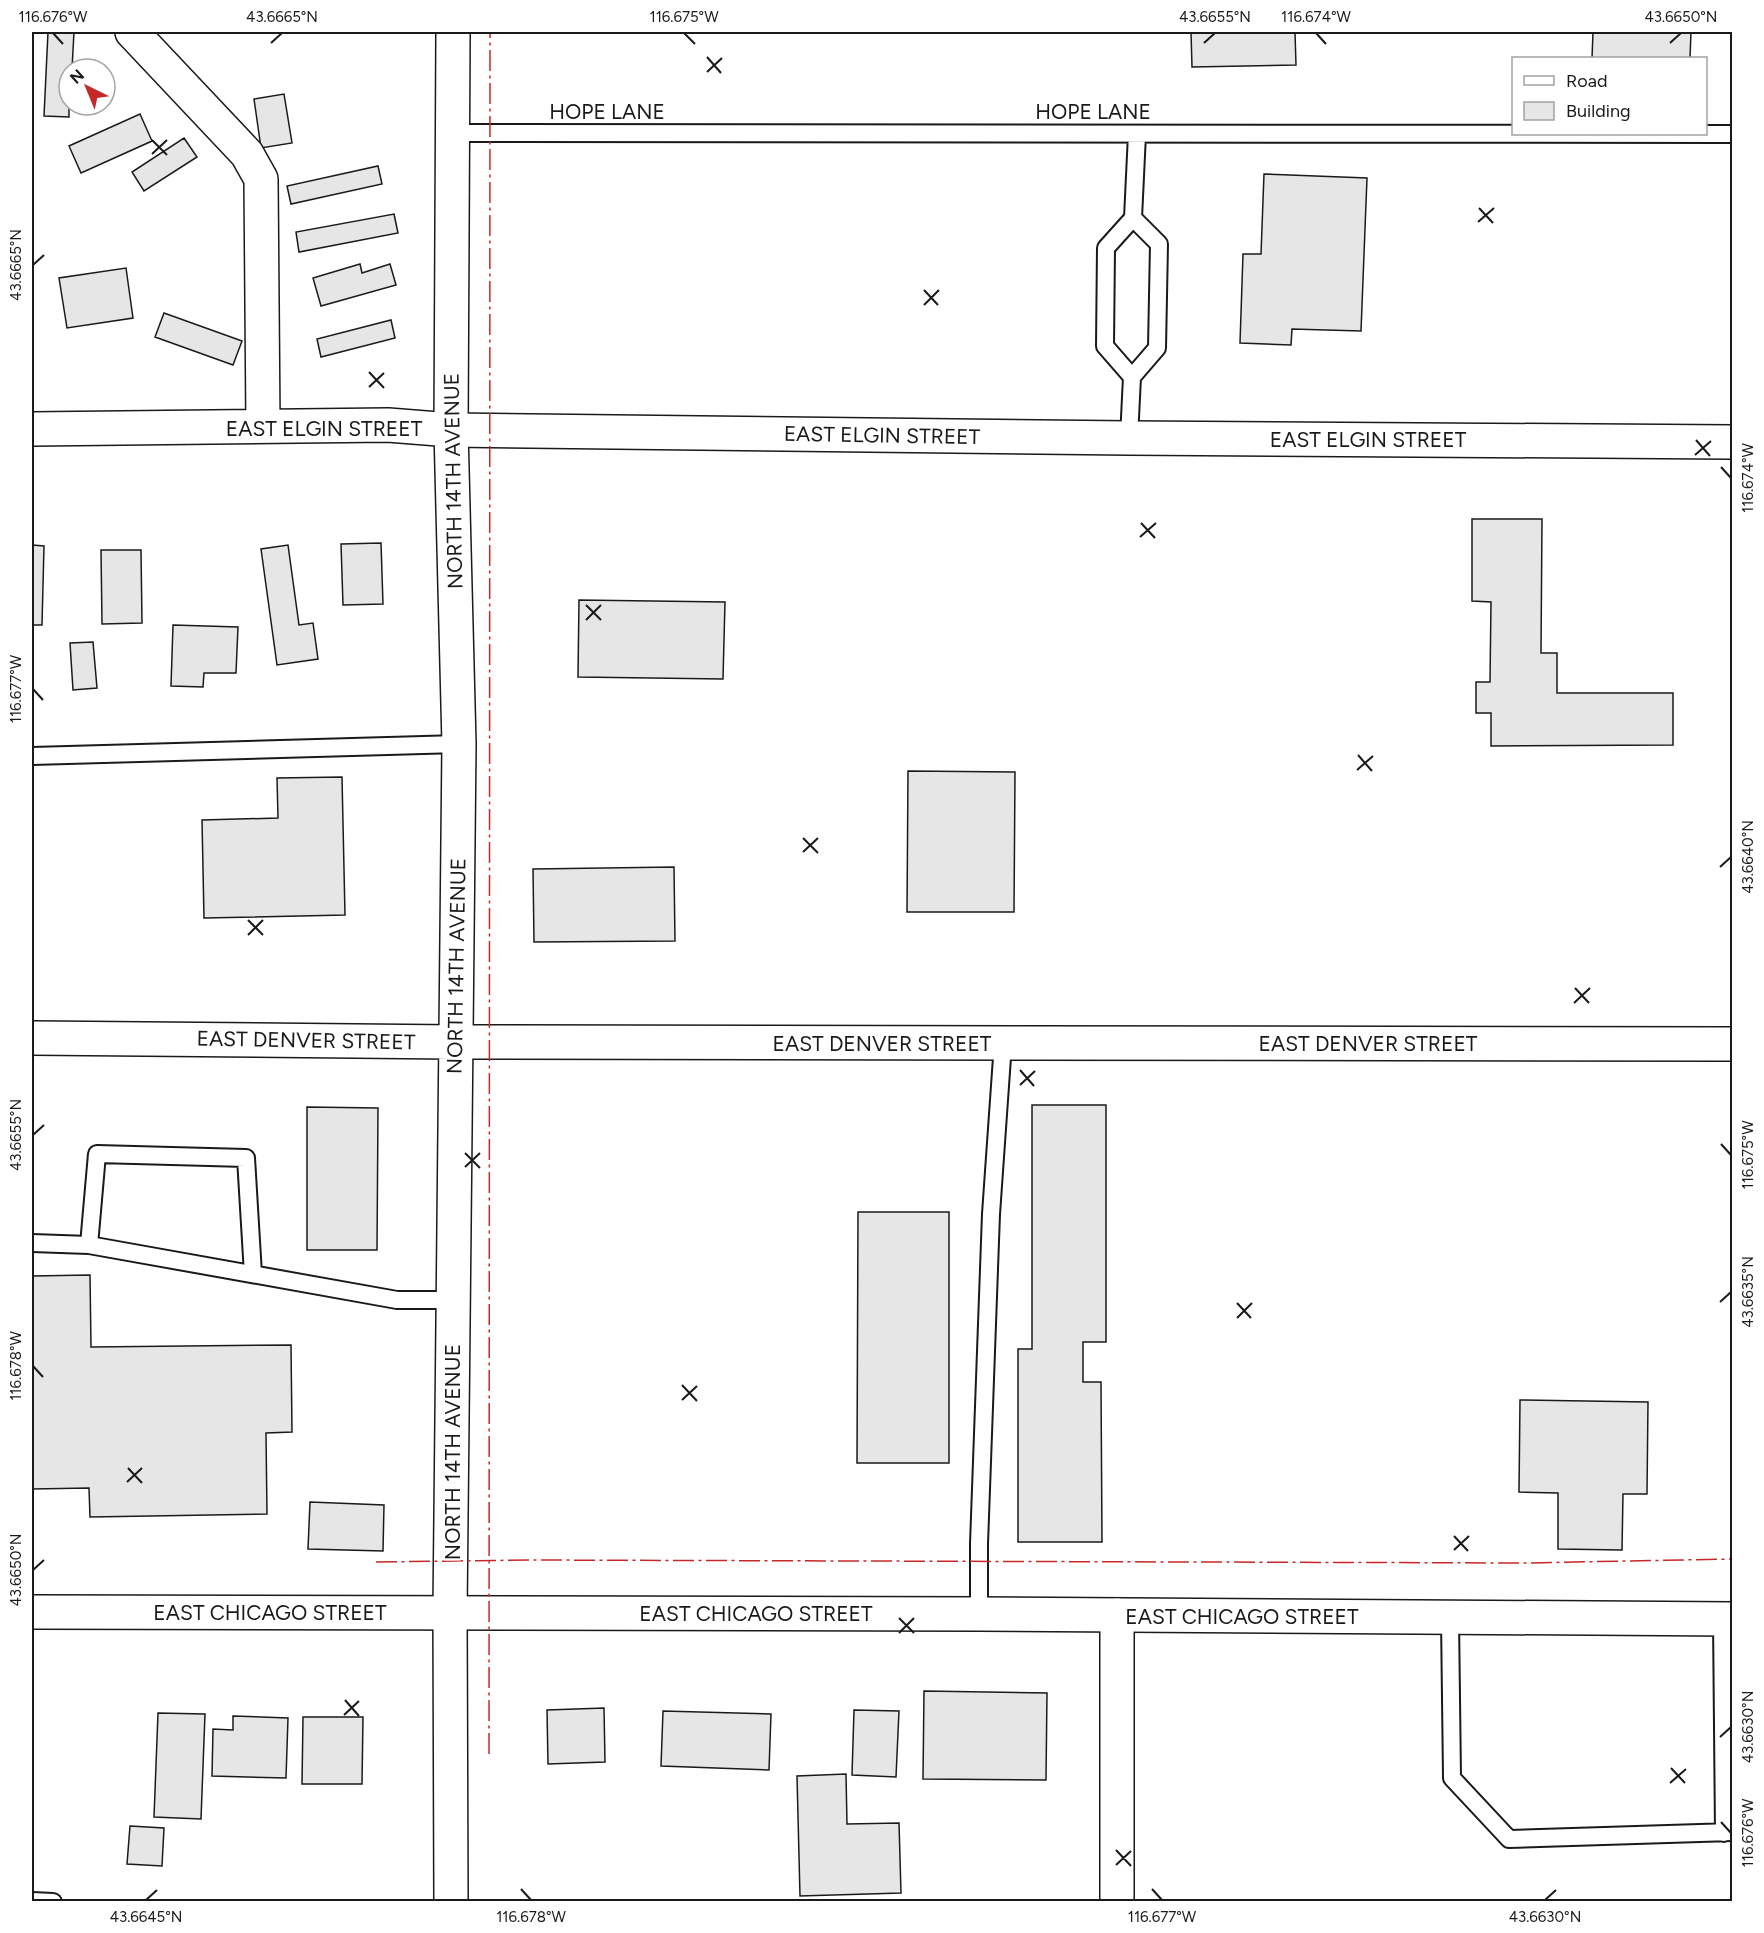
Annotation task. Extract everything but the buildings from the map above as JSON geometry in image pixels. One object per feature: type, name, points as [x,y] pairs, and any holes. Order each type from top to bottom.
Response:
[{"type":"street","points":[[132,32],[247,154],[261,179],[263,426]]},
{"type":"street","name":"NORTH 14TH AVENUE","points":[[451,1902],[450,1612],[459,744],[451,429],[453,32]]},
{"type":"street","name":"EAST ELGIN STREET","points":[[32,429],[388,425],[451,429],[1129,438],[1732,442]]},
{"type":"street","name":"EAST DENVER STREET","points":[[32,1038],[455,1042],[1732,1044]]},
{"type":"street","name":"EAST CHICAGO STREET","points":[[32,1612],[979,1614],[1727,1619]]},
{"type":"street","points":[[1117,1616],[1117,1902]]},
{"type":"lane","name":"HOPE LANE","points":[[453,133],[1512,134]]},
{"type":"lane","points":[[1131,377],[1106,346],[1106,248],[1133,218],[1137,134]]},
{"type":"lane","name":"HOPE LANE","points":[[1707,134],[1732,134]]},
{"type":"lane","points":[[1129,438],[1131,377],[1157,348],[1159,244],[1133,218]]},
{"type":"lane","points":[[32,756],[459,744]]},
{"type":"lane","points":[[979,1614],[979,1544],[991,1214],[1003,1043]]},
{"type":"lane","points":[[89,1245],[97,1154],[246,1158],[253,1274]]},
{"type":"lane","points":[[32,1243],[89,1245],[397,1300],[453,1300]]},
{"type":"lane","points":[[1450,1618],[1452,1778],[1509,1839],[1728,1833],[1727,1619]]},
{"type":"lane","points":[[32,1901],[53,1902]]},
{"type":"power","points":[[489,1754],[490,32]]},
{"type":"power","points":[[376,1562],[530,1560],[1525,1563],[1732,1559]]}]
